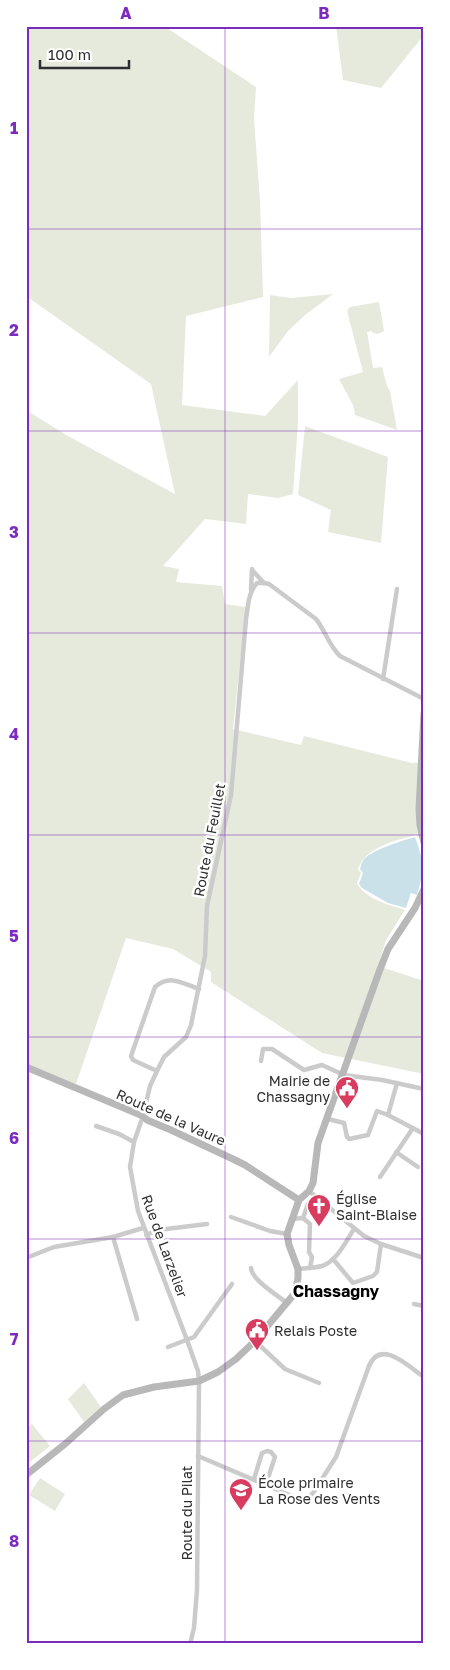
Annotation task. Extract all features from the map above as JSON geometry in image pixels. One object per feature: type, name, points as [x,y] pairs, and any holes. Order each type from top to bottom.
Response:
[{"type":"street","name":"Route du Feuillet","points":[[157,1071],[164,1057],[186,1037],[189,1031],[205,956],[207,906],[231,795],[252,569],[254,574],[264,583]]},
{"type":"street","points":[[251,592],[257,583],[269,584],[316,619],[340,656],[424,699]]},
{"type":"street","points":[[383,679],[398,589]]},
{"type":"street","points":[[424,714],[419,810],[424,843]]},
{"type":"street","points":[[26,1475],[123,1395],[163,1385],[199,1381],[218,1372],[256,1341],[295,1293],[298,1269],[289,1246],[287,1234],[291,1219],[299,1200],[309,1191],[314,1183],[318,1146],[388,949],[415,908],[424,889]]},
{"type":"street","points":[[157,1071],[133,1060],[131,1056],[155,988],[162,981],[170,979],[198,989]]},
{"type":"street","points":[[261,1060],[263,1049],[272,1050],[304,1070],[322,1065],[344,1075],[382,1080],[424,1089]]},
{"type":"street","name":"Route de la Vaure","points":[[26,1067],[143,1116],[147,1120],[245,1164],[299,1200]]},
{"type":"street","name":"Rue de Larzelier","points":[[157,1071],[150,1086],[143,1116],[134,1142],[130,1167],[131,1179],[143,1228],[187,1340],[198,1371],[199,1381]]},
{"type":"street","points":[[388,1115],[397,1083]]},
{"type":"street","points":[[328,1119],[344,1123],[346,1137],[349,1139],[368,1135],[377,1112],[388,1115],[424,1134]]},
{"type":"street","points":[[96,1126],[119,1134],[134,1142]]},
{"type":"street","points":[[380,1177],[413,1128]]},
{"type":"street","points":[[396,1152],[418,1167]]},
{"type":"street","points":[[309,1191],[334,1210],[354,1229],[381,1244],[424,1258]]},
{"type":"street","points":[[303,1218],[308,1204]]},
{"type":"street","points":[[231,1217],[244,1220],[270,1231],[287,1234]]},
{"type":"street","points":[[291,1219],[303,1218],[310,1224],[308,1252],[312,1257],[310,1268]]},
{"type":"street","points":[[146,1235],[158,1230],[207,1224]]},
{"type":"street","points":[[26,1258],[54,1247],[113,1237],[143,1228]]},
{"type":"street","points":[[298,1269],[324,1266],[342,1249],[354,1229]]},
{"type":"street","points":[[113,1237],[138,1319]]},
{"type":"street","points":[[333,1259],[353,1283],[373,1276],[377,1272],[381,1244]]},
{"type":"street","points":[[251,1268],[256,1279],[288,1303]]},
{"type":"street","points":[[168,1347],[194,1337],[232,1284]]},
{"type":"street","points":[[414,1304],[424,1306]]},
{"type":"street","points":[[256,1341],[285,1369],[319,1383]]},
{"type":"street","points":[[198,1456],[302,1500],[306,1500],[310,1498],[336,1457],[374,1356],[381,1354],[390,1355],[424,1377]]},
{"type":"street","name":"Route du Pilat","points":[[190,1644],[194,1628],[198,1590],[199,1381]]},
{"type":"street","points":[[254,1479],[262,1453],[267,1450],[275,1457],[266,1484]]},
{"type":"shaded area","points":[[26,26],[164,26],[256,87],[254,119],[260,201],[263,297],[186,316],[182,405],[265,416],[298,380],[298,423],[293,494],[278,498],[248,494],[246,524],[205,519],[163,566],[179,569],[176,582],[222,586],[225,604],[246,607],[233,729],[301,745],[304,736],[412,763],[424,762],[424,842],[416,835],[374,850],[362,861],[358,869],[361,873],[357,883],[371,897],[405,910],[386,940],[378,966],[424,981],[424,1074],[322,1053],[211,982],[211,972],[173,949],[126,938],[76,1084],[26,1064],[26,410],[68,436],[175,494],[151,384],[26,296]]},
{"type":"shaded area","points":[[336,26],[424,26],[424,35],[381,88],[343,80]]},
{"type":"shaded area","points":[[333,294],[305,315],[288,331],[269,357],[270,295],[291,298]]},
{"type":"shaded area","points":[[379,302],[384,331],[378,334],[371,331],[367,332],[373,368],[382,367],[390,391],[397,430],[355,415],[353,405],[339,379],[363,372],[347,311],[350,307]]},
{"type":"shaded area","points":[[305,426],[388,457],[381,543],[328,532],[331,510],[298,495]]},
{"type":"shaded area","points":[[84,1383],[101,1407],[84,1422],[68,1399]]},
{"type":"shaded area","points":[[32,1424],[50,1446],[26,1465],[26,1429]]},
{"type":"shaded area","points":[[40,1478],[65,1494],[55,1511],[29,1495]]},
{"type":"water","points":[[415,837],[422,859],[422,872],[417,895],[411,893],[406,908],[388,903],[362,888],[359,884],[363,873],[360,869],[366,857],[387,846]]},
{"type":"place","name":"Mairie de Chassagny","points":[[347,1109]]},
{"type":"place","name":"Église Saint-Blaise","points":[[319,1227]]},
{"type":"place","name":"Relais Poste","points":[[257,1351]]},
{"type":"place","name":"École primaire La Rose des Vents","points":[[241,1511]]},
{"type":"district","name":"Chassagny","points":[[336,1291]]}]
